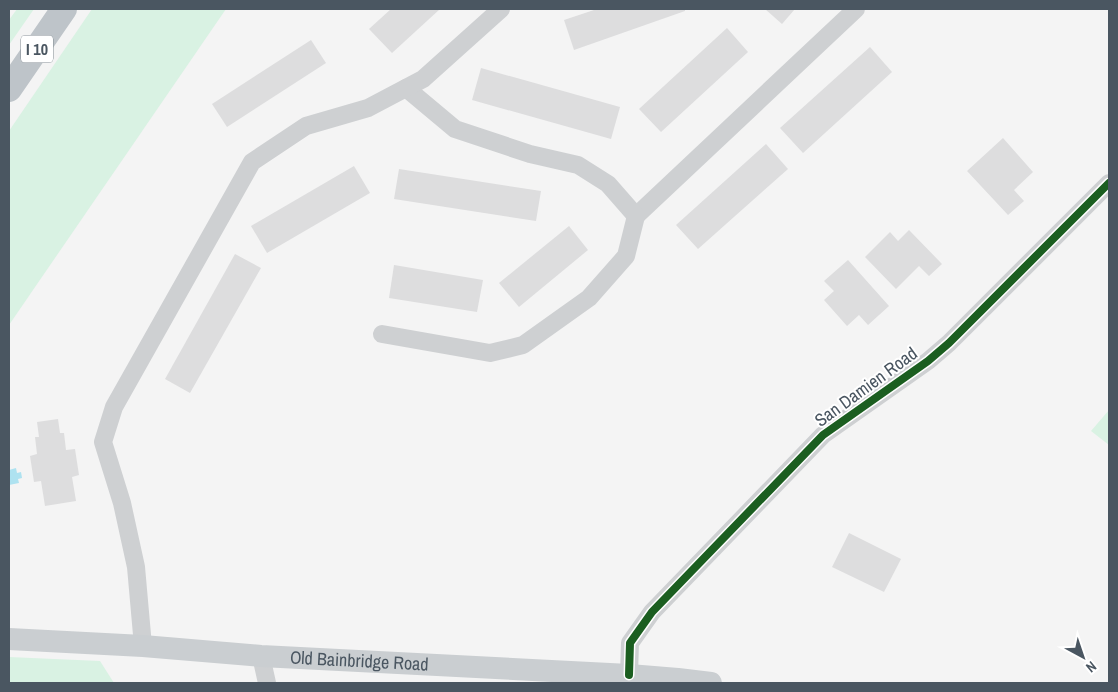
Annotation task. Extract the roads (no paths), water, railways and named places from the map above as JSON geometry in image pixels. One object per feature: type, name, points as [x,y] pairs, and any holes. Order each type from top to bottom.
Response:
[{"type":"highway","name":"I 10","points":[[9,89],[64,9]]},
{"type":"main road","name":"Old Bainbridge Road","points":[[9,639],[143,646],[262,656],[629,675],[711,683]]},
{"type":"street","points":[[143,646],[136,567],[122,503],[103,442],[114,408],[252,162],[306,126],[368,108],[423,80],[501,9]]},
{"type":"street","points":[[382,334],[490,353],[522,345],[590,298],[626,256],[636,216],[856,9]]},
{"type":"street","points":[[406,88],[455,129],[530,154],[578,165],[608,184],[636,216]]},
{"type":"street","name":"San Damien Road","points":[[629,675],[630,643],[652,612],[823,435],[928,361],[949,343],[1109,183]]},
{"type":"street","points":[[262,656],[267,683]]},
{"type":"water","points":[[16,468],[17,473],[21,472],[22,478],[18,479],[19,483],[9,485],[9,470]]}]
